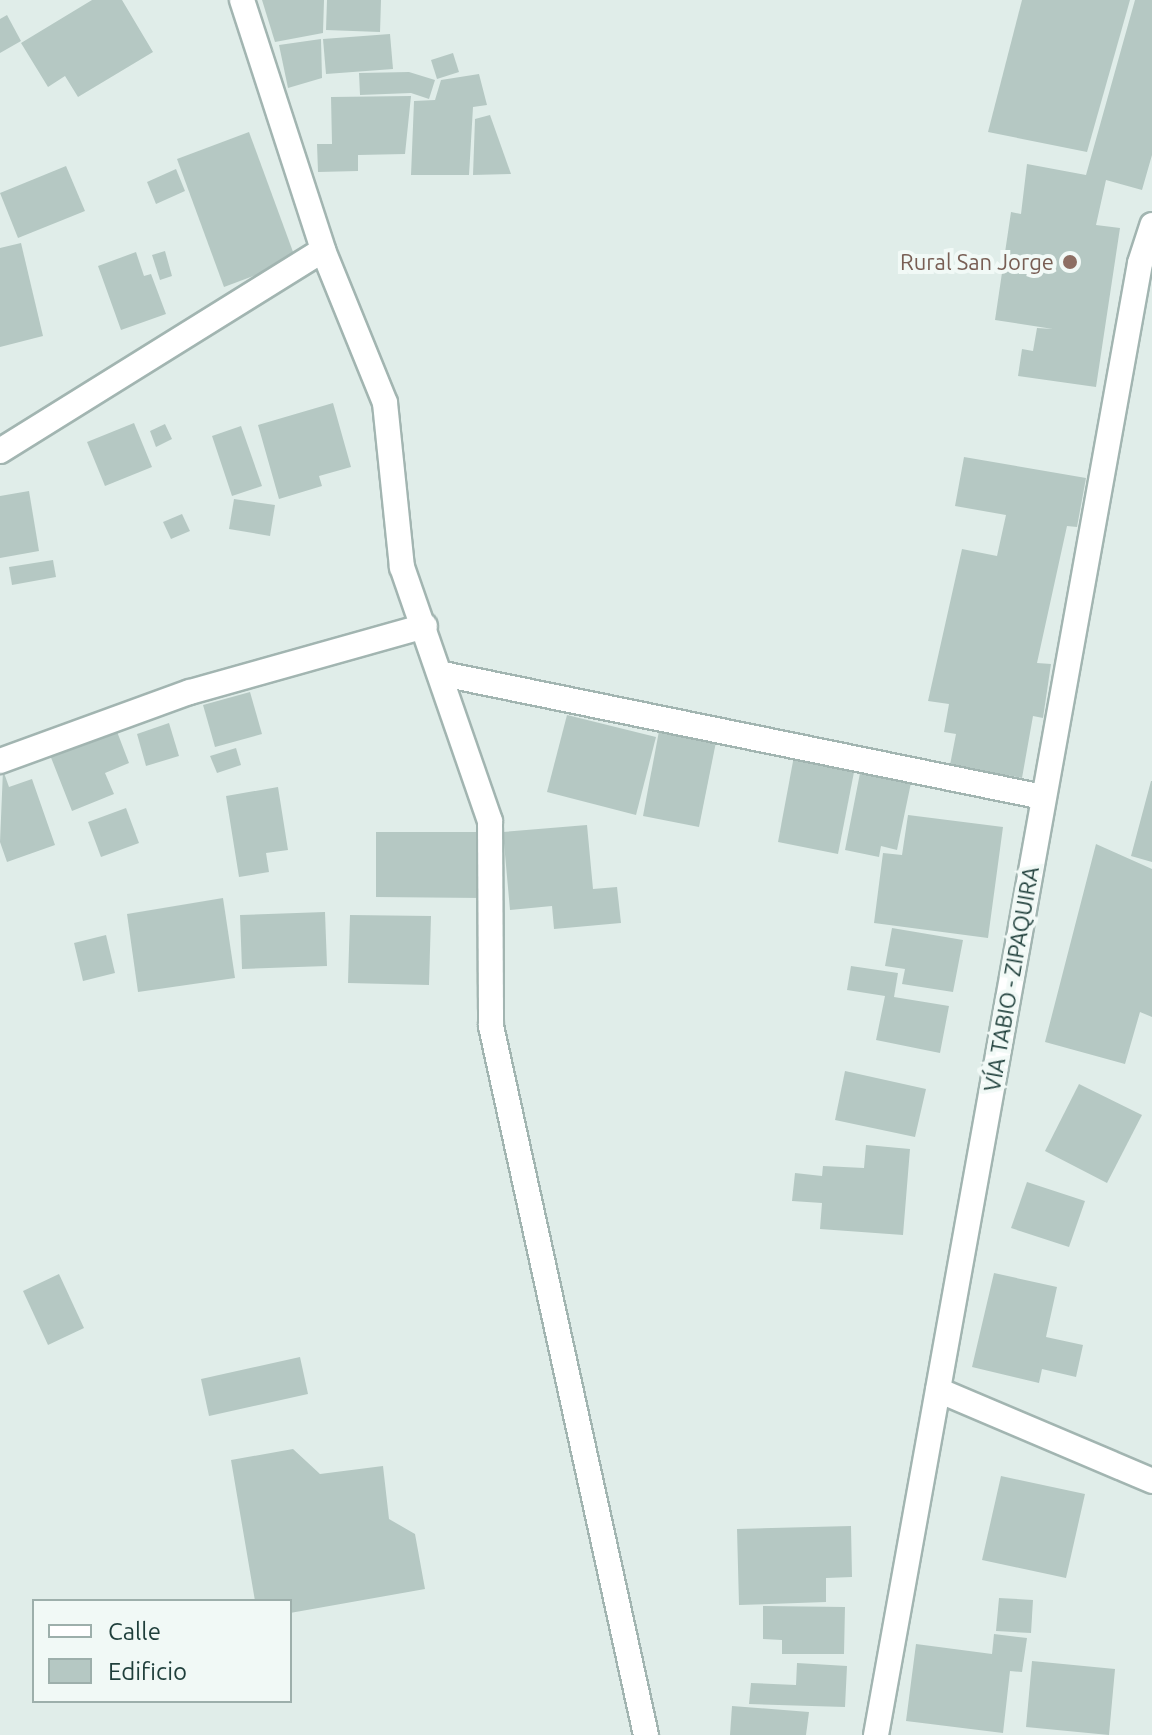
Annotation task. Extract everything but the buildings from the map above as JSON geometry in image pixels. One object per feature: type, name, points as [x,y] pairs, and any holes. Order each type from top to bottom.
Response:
[{"type":"street","points":[[242,0],[323,250],[385,403],[402,567],[443,674],[490,821],[491,1026],[646,1735]]},
{"type":"street","name":"VÍA TABIO - ZIPAQUIRA","points":[[876,1735],[1140,263],[1152,225]]},
{"type":"street","points":[[0,451],[323,250]]},
{"type":"street","points":[[0,761],[190,692],[425,626]]},
{"type":"street","points":[[443,674],[1043,797]]},
{"type":"street","points":[[938,1390],[1152,1481]]},
{"type":"place","name":"Rural San Jorge","points":[[1070,262]]}]
